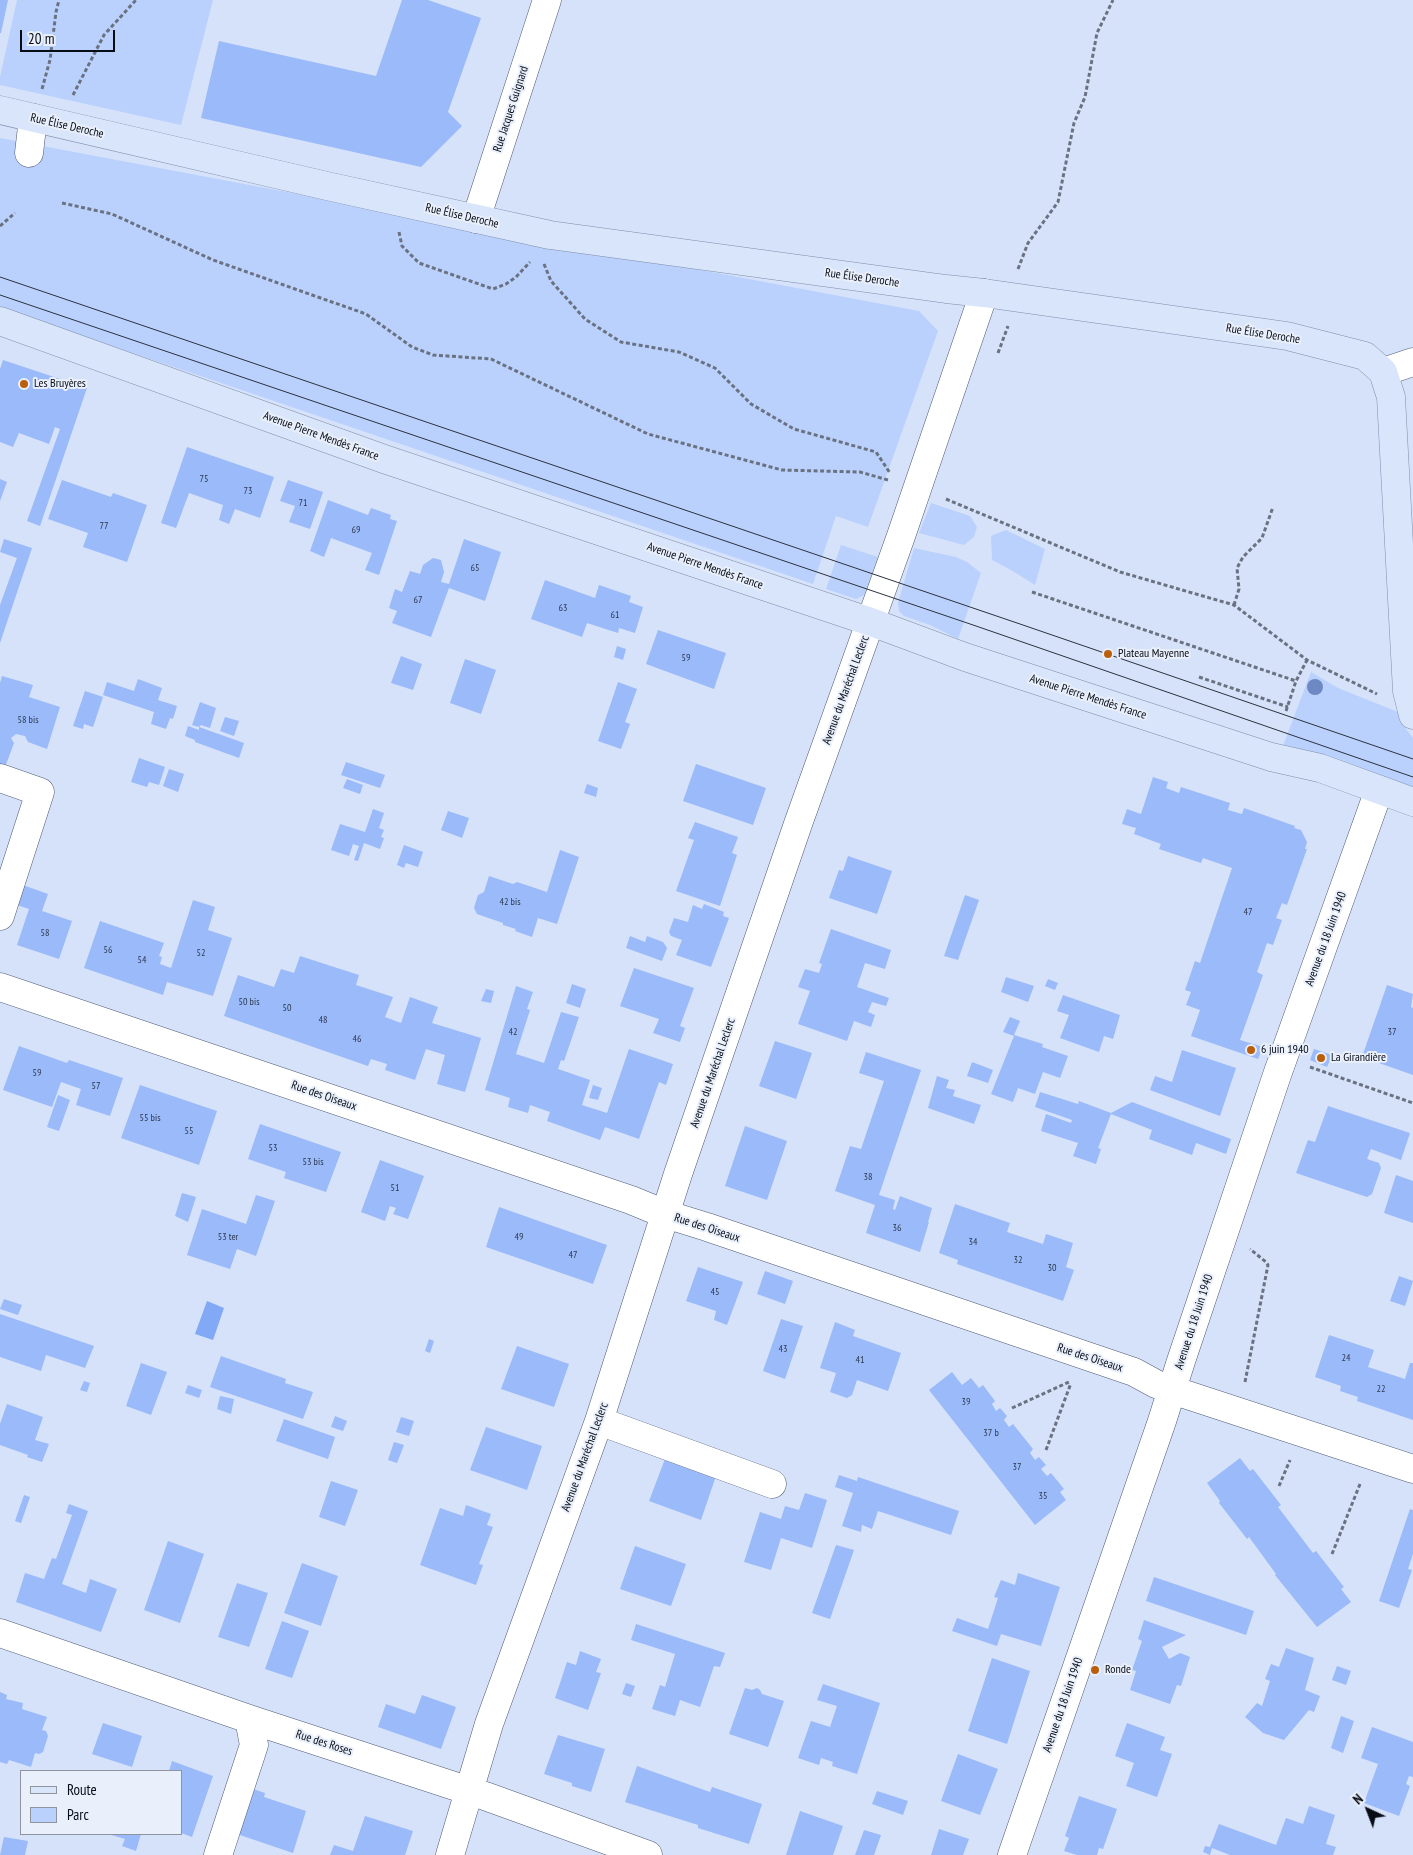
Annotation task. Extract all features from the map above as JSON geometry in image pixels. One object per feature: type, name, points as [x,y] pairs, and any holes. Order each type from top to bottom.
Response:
[{"type":"main road","name":"Rue Élise Deroche","points":[[0,110],[550,235],[1287,336],[1365,356],[1383,372]]},
{"type":"main road","name":"Avenue Pierre Mendès France","points":[[0,322],[384,459],[871,622],[965,657],[1271,757],[1320,768],[1413,802]]},
{"type":"main road","points":[[1383,372],[1391,397],[1407,691],[1413,715]]},
{"type":"street","name":"Rue Jacques Guignard","points":[[476,219],[547,0]]},
{"type":"street","points":[[28,153],[33,118]]},
{"type":"street","name":"Avenue du Maréchal Leclerc","points":[[450,1855],[489,1724],[599,1421],[665,1214],[798,824],[871,622],[984,293]]},
{"type":"street","points":[[1383,372],[1413,362]]},
{"type":"street","points":[[0,778],[40,792],[0,916]]},
{"type":"street","name":"Avenue du 18 Juin 1940","points":[[1012,1855],[1172,1390],[1277,1075],[1379,790]]},
{"type":"street","name":"Rue des Oiseaux","points":[[0,987],[1134,1372],[1172,1390],[1413,1469]]},
{"type":"street","points":[[599,1421],[772,1484]]},
{"type":"street","name":"Rue des Roses","points":[[0,1633],[469,1792],[648,1855]]},
{"type":"street","points":[[218,1855],[254,1745],[249,1718]]},
{"type":"path","points":[[33,118],[50,60],[59,0]]},
{"type":"path","points":[[81,76],[104,35],[136,0]]},
{"type":"path","points":[[1017,299],[1018,267],[1028,243],[1058,202],[1074,123],[1085,97],[1097,33],[1113,0]]},
{"type":"path","points":[[62,202],[112,214],[212,260],[366,314],[412,347],[433,355],[491,359],[648,434],[782,470],[860,472],[886,479]]},
{"type":"path","points":[[0,226],[15,213]]},
{"type":"path","points":[[398,230],[402,246],[418,263],[493,289],[506,284],[516,277],[533,258]]},
{"type":"path","points":[[542,260],[551,281],[585,319],[621,342],[679,352],[714,368],[752,404],[794,429],[876,452],[888,470]]},
{"type":"path","points":[[941,496],[1120,572],[1234,606],[1307,660],[1384,696]]},
{"type":"path","points":[[1234,606],[1239,589],[1237,568],[1243,557],[1262,538],[1274,507]]},
{"type":"path","points":[[1032,592],[1296,681]]},
{"type":"path","points":[[1199,677],[1287,709],[1296,681],[1307,660]]},
{"type":"path","points":[[1305,1065],[1413,1103]]},
{"type":"path","points":[[1244,1245],[1268,1265],[1246,1371],[1245,1385]]},
{"type":"path","points":[[1012,1408],[1072,1381],[1046,1450]]},
{"type":"path","points":[[1278,1486],[1293,1454]]},
{"type":"path","points":[[1332,1554],[1362,1478]]},
{"type":"green space","points":[[17,0],[213,0],[181,125],[0,85],[0,77]]},
{"type":"green space","points":[[0,138],[919,311],[938,331],[868,527],[836,516],[813,584],[0,308]]},
{"type":"green space","points":[[931,503],[970,516],[977,527],[974,537],[964,545],[919,533]]},
{"type":"green space","points":[[1006,530],[1045,549],[1035,585],[992,560],[991,536]]},
{"type":"green space","points":[[841,545],[878,557],[864,595],[856,599],[826,589]]},
{"type":"green space","points":[[914,548],[956,557],[967,562],[981,573],[958,639],[930,625],[904,616],[899,611],[898,603]]},
{"type":"green space","points":[[1311,672],[1338,688],[1398,712],[1406,729],[1413,738],[1413,790],[1281,751]]},
{"type":"water","points":[[207,1301],[224,1308],[213,1340],[195,1334]]},
{"type":"building","points":[[0,0],[8,0],[1,33],[0,33]]},
{"type":"building","points":[[402,0],[428,0],[481,18],[448,112],[462,126],[421,167],[201,118],[219,41],[376,76]]},
{"type":"building","points":[[3,360],[87,388],[40,526],[27,521],[60,429],[55,427],[49,444],[19,433],[13,447],[0,442],[0,369]]},
{"type":"building","points":[[187,447],[274,477],[260,518],[235,509],[229,524],[219,520],[223,505],[189,493],[176,528],[161,523]]},
{"type":"building","points":[[0,479],[7,482],[0,501]]},
{"type":"building","points":[[62,480],[111,497],[113,493],[147,505],[127,562],[83,547],[88,533],[48,519]]},
{"type":"building","points":[[288,480],[323,492],[310,529],[289,522],[295,506],[280,501]]},
{"type":"building","points":[[328,500],[368,515],[371,508],[391,515],[390,519],[397,521],[379,575],[365,570],[372,553],[331,538],[324,557],[310,551]]},
{"type":"building","points":[[4,539],[32,548],[0,643],[0,605],[17,558],[0,552]]},
{"type":"building","points":[[464,539],[501,552],[485,601],[449,588],[431,637],[392,623],[397,611],[389,608],[395,589],[402,592],[410,571],[420,574],[423,565],[433,558],[441,560],[444,572],[441,582],[449,584]]},
{"type":"building","points":[[545,580],[595,598],[599,585],[631,596],[629,602],[643,607],[635,633],[619,628],[618,633],[587,623],[582,637],[531,619]]},
{"type":"building","points":[[658,630],[726,653],[714,689],[646,664]]},
{"type":"building","points":[[617,646],[626,649],[623,660],[614,657]]},
{"type":"building","points":[[401,656],[422,664],[413,690],[391,683]]},
{"type":"building","points":[[465,659],[496,670],[481,714],[450,703]]},
{"type":"building","points":[[2,676],[33,685],[29,697],[60,707],[47,749],[28,742],[25,736],[16,734],[11,738],[14,743],[4,770],[0,769],[0,683]]},
{"type":"building","points":[[138,679],[162,688],[158,700],[177,706],[173,719],[170,718],[166,729],[151,724],[154,712],[103,695],[107,682],[134,691]]},
{"type":"building","points":[[618,682],[637,689],[625,722],[630,724],[621,749],[598,741]]},
{"type":"building","points":[[85,691],[103,697],[93,727],[84,724],[83,729],[73,726]]},
{"type":"building","points":[[200,702],[216,708],[210,728],[192,725]]},
{"type":"building","points":[[225,717],[239,721],[234,736],[220,731]]},
{"type":"building","points":[[188,726],[199,730],[199,727],[244,743],[239,758],[195,742],[195,740],[185,736]]},
{"type":"building","points":[[139,758],[165,767],[159,785],[149,782],[147,787],[131,782]]},
{"type":"building","points":[[346,762],[385,775],[380,788],[341,775]]},
{"type":"building","points":[[696,764],[766,788],[753,825],[683,801]]},
{"type":"building","points":[[169,769],[184,774],[178,792],[163,786]]},
{"type":"building","points":[[1153,777],[1168,782],[1166,788],[1179,793],[1181,787],[1230,803],[1228,810],[1242,814],[1244,808],[1295,826],[1294,828],[1301,830],[1307,842],[1305,849],[1307,849],[1287,905],[1282,903],[1276,918],[1282,920],[1273,945],[1267,943],[1257,972],[1263,975],[1240,1040],[1263,1047],[1258,1059],[1191,1036],[1200,1010],[1186,1005],[1191,992],[1185,990],[1195,961],[1200,963],[1232,868],[1203,858],[1201,863],[1159,849],[1161,844],[1134,834],[1136,828],[1122,824],[1127,809],[1141,814]]},
{"type":"building","points":[[347,779],[363,785],[360,794],[343,788]]},
{"type":"building","points":[[587,784],[598,788],[596,797],[584,793]]},
{"type":"building","points":[[373,809],[384,813],[379,828],[384,830],[381,837],[384,838],[380,849],[364,843],[358,861],[354,860],[359,846],[353,844],[349,856],[331,850],[340,824],[365,832]]},
{"type":"building","points":[[448,811],[469,818],[462,838],[441,830]]},
{"type":"building","points":[[695,822],[738,837],[732,853],[737,855],[720,906],[676,891],[694,840],[688,838]]},
{"type":"building","points":[[404,845],[423,852],[418,867],[406,863],[404,868],[397,865]]},
{"type":"building","points":[[560,850],[579,857],[557,924],[538,918],[532,937],[515,931],[516,929],[503,925],[503,923],[477,914],[474,908],[478,895],[484,892],[489,876],[513,884],[517,882],[547,892]]},
{"type":"building","points":[[848,856],[892,871],[877,914],[829,898],[839,870],[843,871]]},
{"type":"building","points":[[20,884],[48,894],[42,911],[72,921],[59,959],[17,945],[29,909],[14,904]]},
{"type":"building","points":[[965,895],[979,900],[958,960],[944,956]]},
{"type":"building","points":[[193,900],[215,907],[208,930],[232,938],[213,996],[167,982],[163,995],[84,968],[100,921],[164,943],[159,956],[162,957],[160,964],[171,968]]},
{"type":"building","points":[[704,904],[724,912],[723,916],[729,918],[711,967],[676,955],[682,940],[671,936],[669,932],[674,918],[688,922],[693,905],[702,909]]},
{"type":"building","points":[[831,929],[891,950],[885,969],[865,963],[857,987],[889,998],[886,1006],[872,1002],[868,1012],[875,1015],[871,1027],[854,1021],[847,1041],[798,1024],[810,991],[798,987],[805,969],[819,973],[822,964],[819,963]]},
{"type":"building","points":[[630,936],[645,942],[647,936],[663,942],[667,948],[662,961],[626,948]]},
{"type":"building","points":[[300,956],[359,975],[356,985],[393,997],[385,1017],[401,1023],[410,997],[438,1007],[432,1023],[481,1038],[465,1092],[437,1084],[445,1055],[426,1049],[415,1080],[385,1070],[387,1064],[371,1059],[368,1066],[224,1016],[238,975],[274,987],[281,969],[294,973]]},
{"type":"building","points":[[634,968],[694,988],[680,1026],[685,1028],[680,1042],[653,1033],[659,1019],[620,1006]]},
{"type":"building","points":[[1006,977],[1034,986],[1028,1002],[1001,992]]},
{"type":"building","points":[[1048,979],[1058,983],[1055,990],[1045,986]]},
{"type":"building","points":[[572,984],[586,989],[580,1008],[566,1003]]},
{"type":"building","points":[[1387,985],[1413,994],[1411,1007],[1413,1008],[1413,1075],[1362,1057]]},
{"type":"building","points":[[516,986],[533,992],[527,1009],[530,1010],[516,1054],[544,1063],[561,1012],[579,1017],[564,1061],[561,1060],[558,1069],[590,1080],[582,1105],[607,1113],[629,1049],[673,1064],[666,1085],[659,1082],[639,1139],[605,1127],[600,1140],[547,1121],[550,1112],[530,1105],[528,1113],[508,1107],[510,1098],[485,1090]]},
{"type":"building","points":[[486,989],[494,991],[491,1003],[481,1001]]},
{"type":"building","points":[[1063,995],[1120,1015],[1113,1039],[1104,1036],[1099,1052],[1060,1038],[1069,1015],[1057,1011]]},
{"type":"building","points":[[1010,1017],[1020,1021],[1014,1035],[1043,1044],[1042,1047],[1068,1056],[1060,1078],[1043,1072],[1035,1094],[1018,1088],[1013,1102],[991,1094],[1014,1036],[1003,1032]]},
{"type":"building","points":[[775,1041],[812,1053],[796,1099],[759,1086]]},
{"type":"building","points":[[19,1046],[67,1063],[69,1060],[123,1078],[110,1116],[76,1105],[81,1089],[61,1082],[52,1107],[3,1090]]},
{"type":"building","name":"La Girandière","points":[[1314,1049],[1332,1055],[1327,1067],[1310,1060]]},
{"type":"building","points":[[1182,1050],[1236,1068],[1220,1116],[1150,1090],[1155,1076],[1172,1082]]},
{"type":"building","points":[[866,1052],[921,1070],[879,1195],[895,1200],[893,1209],[895,1210],[900,1196],[932,1208],[920,1252],[866,1233],[875,1205],[835,1191],[850,1146],[861,1149],[884,1081],[859,1073]]},
{"type":"building","points":[[972,1062],[993,1070],[988,1083],[967,1076]]},
{"type":"building","points":[[937,1076],[949,1080],[946,1088],[955,1090],[953,1096],[981,1105],[974,1124],[928,1108]]},
{"type":"building","points":[[140,1085],[217,1111],[199,1165],[121,1138]]},
{"type":"building","points":[[593,1085],[602,1088],[598,1100],[589,1098]]},
{"type":"building","points":[[1040,1092],[1078,1104],[1079,1101],[1111,1113],[1132,1102],[1231,1139],[1226,1154],[1196,1143],[1192,1155],[1149,1139],[1152,1130],[1111,1114],[1098,1148],[1101,1149],[1096,1164],[1073,1156],[1078,1143],[1041,1131],[1046,1114],[1071,1123],[1072,1120],[1035,1107]]},
{"type":"building","points":[[58,1095],[70,1100],[59,1131],[47,1127]]},
{"type":"building","points":[[1328,1106],[1410,1133],[1401,1160],[1371,1149],[1367,1159],[1379,1163],[1381,1168],[1372,1194],[1367,1197],[1296,1173],[1308,1140],[1315,1142]]},
{"type":"building","points":[[260,1124],[341,1152],[326,1192],[284,1178],[286,1172],[248,1159]]},
{"type":"building","points":[[745,1126],[787,1141],[767,1200],[725,1186]]},
{"type":"building","points":[[380,1160],[424,1176],[408,1219],[393,1214],[396,1208],[390,1206],[385,1221],[361,1212]]},
{"type":"building","points":[[1396,1175],[1413,1181],[1413,1223],[1384,1213]]},
{"type":"building","points":[[182,1193],[196,1197],[188,1222],[175,1216]]},
{"type":"building","points":[[256,1195],[275,1201],[256,1256],[237,1249],[230,1269],[187,1255],[202,1209],[246,1224]]},
{"type":"building","points":[[955,1204],[1010,1223],[1007,1232],[1043,1244],[1046,1234],[1073,1243],[1066,1267],[1074,1270],[1063,1301],[957,1264],[958,1260],[939,1253]]},
{"type":"building","points":[[499,1207],[607,1245],[593,1284],[486,1247]]},
{"type":"building","points":[[698,1267],[743,1282],[727,1325],[714,1320],[716,1311],[686,1301]]},
{"type":"building","points":[[765,1271],[793,1281],[785,1304],[757,1294]]},
{"type":"building","points":[[1399,1276],[1413,1281],[1405,1306],[1390,1301]]},
{"type":"building","points":[[4,1299],[22,1305],[18,1315],[0,1309]]},
{"type":"building","points":[[0,1314],[94,1346],[85,1368],[46,1355],[41,1371],[0,1357]]},
{"type":"building","points":[[781,1319],[803,1326],[785,1379],[763,1371]]},
{"type":"building","points":[[835,1322],[855,1330],[853,1336],[901,1353],[888,1391],[857,1380],[852,1395],[847,1398],[830,1392],[836,1373],[820,1368]]},
{"type":"building","points":[[1329,1335],[1374,1350],[1368,1367],[1405,1379],[1410,1363],[1413,1363],[1413,1420],[1357,1401],[1358,1397],[1340,1391],[1341,1386],[1315,1377]]},
{"type":"building","points":[[429,1339],[434,1341],[430,1353],[425,1351]]},
{"type":"building","points":[[517,1346],[569,1364],[554,1407],[501,1389]]},
{"type":"building","points":[[221,1356],[286,1379],[285,1383],[313,1392],[303,1419],[210,1387]]},
{"type":"building","points":[[141,1363],[167,1372],[151,1415],[126,1406]]},
{"type":"building","points":[[952,1372],[962,1385],[971,1378],[979,1388],[983,1385],[995,1401],[992,1404],[996,1411],[1000,1408],[1007,1416],[1004,1420],[1009,1427],[1013,1424],[1033,1449],[1030,1453],[1035,1460],[1039,1457],[1046,1465],[1041,1469],[1047,1476],[1051,1473],[1064,1489],[1060,1492],[1066,1500],[1035,1525],[929,1390]]},
{"type":"building","points":[[84,1381],[90,1383],[87,1392],[80,1390]]},
{"type":"building","points":[[188,1385],[202,1390],[199,1398],[185,1393]]},
{"type":"building","points":[[220,1396],[234,1399],[231,1414],[217,1409]]},
{"type":"building","points":[[7,1404],[43,1417],[35,1440],[49,1444],[42,1462],[0,1445],[0,1424]]},
{"type":"building","points":[[335,1416],[347,1421],[343,1431],[331,1427]]},
{"type":"building","points":[[401,1417],[414,1421],[409,1436],[396,1432]]},
{"type":"building","points":[[284,1419],[335,1437],[328,1459],[276,1441]]},
{"type":"building","points":[[486,1427],[542,1446],[527,1490],[470,1470]]},
{"type":"building","points":[[394,1442],[404,1445],[397,1463],[388,1460]]},
{"type":"building","points":[[1240,1458],[1250,1471],[1253,1469],[1281,1505],[1278,1507],[1313,1553],[1316,1551],[1344,1587],[1341,1589],[1351,1602],[1317,1627],[1275,1575],[1249,1537],[1247,1539],[1219,1503],[1220,1501],[1207,1483]]},
{"type":"building","points":[[665,1459],[716,1476],[701,1520],[649,1501]]},
{"type":"building","points":[[839,1475],[857,1481],[858,1477],[959,1511],[951,1535],[878,1511],[872,1529],[862,1525],[861,1532],[842,1526],[853,1493],[835,1487]]},
{"type":"building","points":[[331,1481],[358,1490],[345,1526],[319,1517]]},
{"type":"building","points":[[805,1493],[827,1500],[812,1548],[781,1538],[771,1570],[744,1562],[760,1512],[781,1519],[785,1506],[799,1510]]},
{"type":"building","points":[[24,1495],[30,1497],[21,1523],[15,1521]]},
{"type":"building","points":[[69,1504],[88,1511],[62,1584],[86,1593],[90,1579],[117,1589],[101,1632],[16,1602],[25,1573],[44,1579],[52,1558],[56,1559],[72,1515],[66,1513]]},
{"type":"building","points":[[466,1505],[491,1514],[487,1525],[493,1527],[479,1564],[483,1565],[476,1585],[420,1565],[440,1508],[463,1516]]},
{"type":"building","points":[[1410,1509],[1413,1510],[1413,1554],[1408,1569],[1412,1570],[1399,1608],[1379,1601]]},
{"type":"building","points":[[168,1541],[204,1554],[180,1623],[144,1610]]},
{"type":"building","points":[[836,1545],[854,1550],[830,1619],[812,1613]]},
{"type":"building","points":[[635,1546],[686,1564],[671,1606],[620,1589]]},
{"type":"building","points":[[302,1563],[338,1576],[321,1626],[284,1613]]},
{"type":"building","points":[[1018,1573],[1060,1587],[1041,1646],[1001,1634],[997,1646],[952,1631],[957,1618],[988,1629],[998,1598],[994,1597],[1001,1580],[1015,1585]]},
{"type":"building","points":[[1154,1577],[1254,1611],[1246,1635],[1146,1601]]},
{"type":"building","points":[[237,1583],[268,1593],[249,1647],[218,1637]]},
{"type":"building","points":[[1144,1620],[1186,1635],[1162,1647],[1169,1659],[1180,1653],[1190,1657],[1181,1686],[1177,1685],[1170,1704],[1130,1690],[1136,1671],[1132,1670],[1142,1641],[1138,1639]]},
{"type":"building","points":[[282,1621],[309,1631],[292,1678],[265,1669]]},
{"type":"building","points":[[636,1624],[725,1653],[720,1667],[714,1666],[700,1707],[680,1700],[675,1716],[652,1709],[660,1685],[665,1687],[675,1654],[631,1640]]},
{"type":"building","points":[[1286,1648],[1314,1658],[1305,1690],[1320,1696],[1314,1712],[1309,1710],[1284,1740],[1263,1733],[1245,1717],[1257,1703],[1262,1706],[1270,1681],[1265,1679],[1271,1664],[1279,1667]]},
{"type":"building","points":[[580,1651],[601,1659],[596,1672],[601,1673],[588,1710],[555,1698],[567,1662],[576,1665]]},
{"type":"building","points":[[992,1658],[1030,1671],[1007,1744],[968,1731]]},
{"type":"building","points":[[1337,1666],[1351,1671],[1346,1685],[1332,1680]]},
{"type":"building","points":[[626,1683],[635,1686],[631,1697],[622,1694]]},
{"type":"building","points":[[823,1684],[880,1703],[857,1774],[832,1766],[833,1762],[821,1758],[819,1765],[798,1758],[811,1721],[830,1727],[837,1706],[817,1700]]},
{"type":"building","points":[[745,1688],[752,1690],[757,1688],[762,1694],[784,1701],[768,1747],[729,1734]]},
{"type":"building","points":[[0,1692],[7,1695],[6,1699],[23,1703],[22,1709],[47,1717],[42,1730],[46,1731],[48,1736],[43,1752],[35,1753],[31,1767],[9,1760],[7,1764],[0,1762]]},
{"type":"building","points":[[422,1695],[456,1707],[441,1749],[378,1727],[386,1704],[415,1714]]},
{"type":"building","points":[[1341,1716],[1354,1721],[1343,1753],[1331,1748]]},
{"type":"building","points":[[103,1723],[142,1736],[132,1767],[92,1754]]},
{"type":"building","points":[[1127,1723],[1165,1737],[1160,1750],[1172,1754],[1157,1797],[1126,1786],[1134,1763],[1115,1756]]},
{"type":"building","points":[[1372,1727],[1413,1742],[1413,1777],[1409,1776],[1406,1784],[1410,1786],[1399,1816],[1364,1803],[1378,1764],[1361,1758]]},
{"type":"building","points":[[558,1735],[605,1749],[591,1792],[572,1786],[572,1783],[544,1774]]},
{"type":"building","points":[[958,1754],[998,1769],[980,1815],[941,1801]]},
{"type":"building","points":[[172,1761],[213,1776],[192,1837],[182,1833],[182,1770],[169,1770]]},
{"type":"building","points":[[637,1766],[710,1792],[712,1787],[762,1804],[749,1844],[698,1828],[698,1825],[625,1802]]},
{"type":"building","points":[[250,1788],[265,1793],[264,1797],[306,1811],[293,1853],[234,1833]]},
{"type":"building","points":[[877,1791],[908,1801],[903,1815],[872,1804]]},
{"type":"building","points":[[1079,1796],[1117,1809],[1103,1849],[1099,1848],[1097,1855],[1077,1855],[1064,1851],[1069,1838],[1065,1836]]},
{"type":"building","points":[[1309,1806],[1335,1815],[1326,1844],[1336,1847],[1333,1855],[1230,1855],[1212,1848],[1210,1855],[1203,1852],[1205,1846],[1210,1847],[1219,1824],[1276,1845],[1286,1818],[1303,1824]]},
{"type":"building","points":[[800,1811],[843,1826],[833,1855],[786,1855]]},
{"type":"building","points":[[365,1816],[413,1831],[405,1855],[330,1855],[334,1845],[353,1851]]},
{"type":"building","points":[[939,1829],[969,1839],[963,1855],[931,1855]]},
{"type":"building","points":[[864,1830],[881,1835],[874,1855],[855,1855]]},
{"type":"building","points":[[111,1835],[141,1835],[136,1851],[122,1846],[125,1839]]},
{"type":"building","points":[[4,1837],[28,1841],[25,1855],[0,1855]]},
{"type":"tram line","points":[[0,277],[1413,759]]},
{"type":"tram line","points":[[0,295],[976,626],[1413,777]]},
{"type":"place","name":"Les Bruyères","points":[[24,384]]},
{"type":"place","name":"Plateau Mayenne","points":[[1108,654]]},
{"type":"place","name":"6 juin 1940","points":[[1251,1050]]},
{"type":"place","name":"La Girandière","points":[[1321,1058]]},
{"type":"place","name":"Ronde","points":[[1095,1670]]}]
